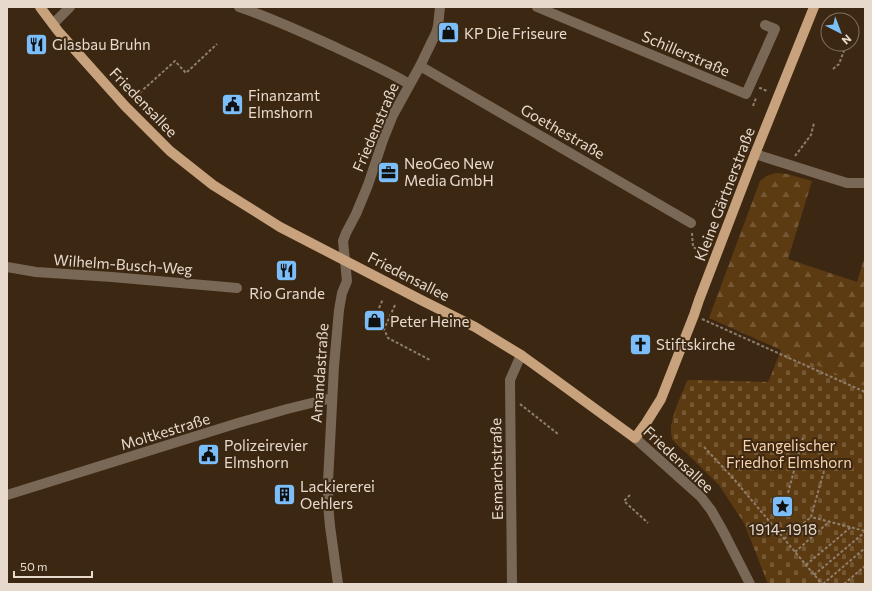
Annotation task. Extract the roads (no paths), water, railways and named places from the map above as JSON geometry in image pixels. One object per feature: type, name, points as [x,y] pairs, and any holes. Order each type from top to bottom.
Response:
[{"type":"main road","points":[[34,7],[46,15]]},
{"type":"main road","name":"Friedensallee","points":[[40,7],[53,24],[125,106],[170,151],[213,185],[280,226],[476,327],[521,355],[564,385],[635,438]]},
{"type":"main road","name":"Kleine Gärtnerstraße","points":[[635,438],[661,399],[755,154],[814,8]]},
{"type":"street","points":[[53,24],[70,7]]},
{"type":"street","points":[[239,7],[261,14],[391,73],[410,84]]},
{"type":"street","name":"Friedenstraße","points":[[345,260],[343,241],[368,185],[393,115],[420,66],[438,26],[440,7]]},
{"type":"street","name":"Schillerstraße","points":[[537,7],[746,94],[775,29],[765,25]]},
{"type":"street","name":"Goethestraße","points":[[420,66],[691,223]]},
{"type":"street","points":[[755,154],[847,183],[865,183]]},
{"type":"street","name":"Amandastraße","points":[[338,584],[330,526],[328,482],[332,398],[339,310],[342,292],[347,281],[345,260]]},
{"type":"street","name":"Wilhelm-Busch-Weg","points":[[7,267],[36,272],[237,288]]},
{"type":"street","name":"Esmarchstraße","points":[[512,584],[510,380],[521,355]]},
{"type":"street","name":"Moltkestraße","points":[[7,496],[238,423],[332,398]]},
{"type":"street","name":"Friedensallee","points":[[635,438],[701,497],[711,510],[723,531],[750,584]]},
{"type":"place","name":"KP Die Friseure","points":[[449,33]]},
{"type":"place","name":"Glasbau Bruhn","points":[[37,44]]},
{"type":"place","name":"Finanzamt Elmshorn","points":[[232,104]]},
{"type":"place","name":"NeoGeo New Media GmbH","points":[[389,172]]},
{"type":"place","name":"Rio Grande","points":[[287,270]]},
{"type":"place","name":"Peter Heine","points":[[374,321]]},
{"type":"place","name":"Stiftskirche","points":[[640,344]]},
{"type":"place","name":"Polizeirevier Elmshorn","points":[[209,454]]},
{"type":"place","name":"Lackiererei Oehlers","points":[[284,495]]},
{"type":"place","name":"1914-1918","points":[[783,506]]},
{"type":"park label","name":"Evangelischer Friedhof Elmshorn","points":[[789,454]]}]
